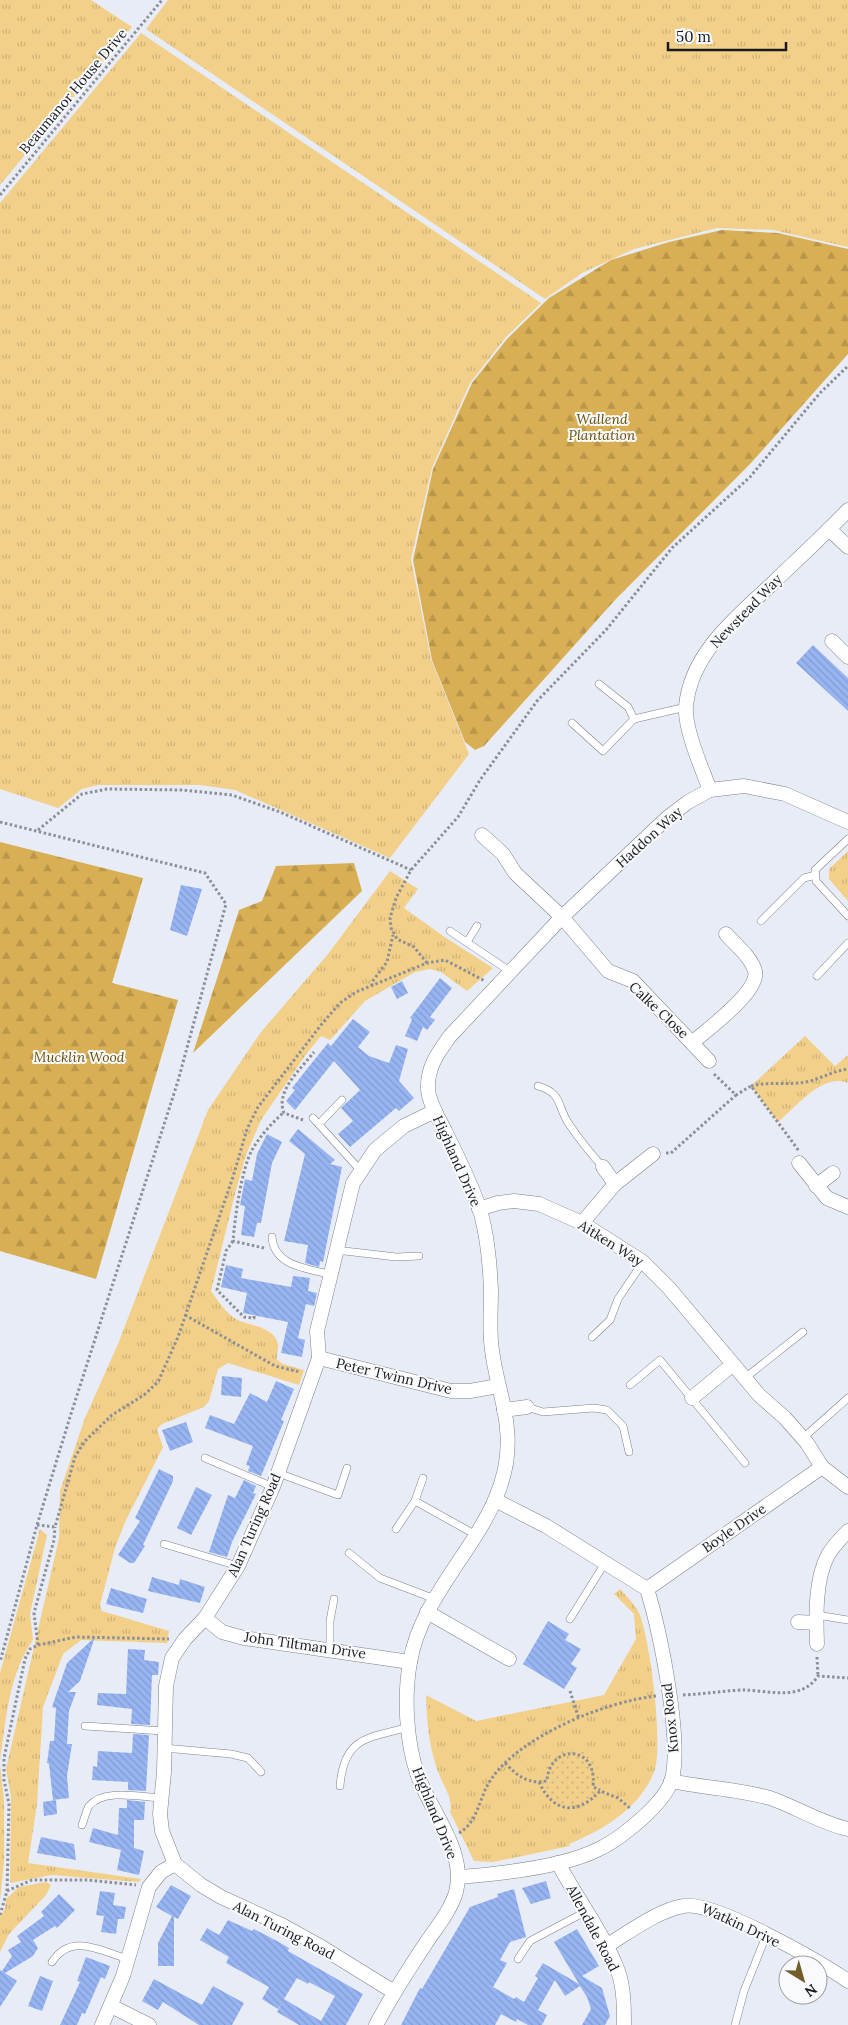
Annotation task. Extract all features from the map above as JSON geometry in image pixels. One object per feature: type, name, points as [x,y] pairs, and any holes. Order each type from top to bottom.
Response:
[{"type":"street","name":"Newstead Way","points":[[710,790],[694,746],[686,707],[694,677],[705,654],[723,630],[848,510]]},
{"type":"street","points":[[829,529],[848,547]]},
{"type":"street","points":[[832,641],[848,657]]},
{"type":"street","name":"Haddon Way","points":[[511,972],[562,917],[666,818],[688,802],[710,790],[744,786],[785,794],[848,822]]},
{"type":"street","name":"Calke Close","points":[[484,842],[503,854],[515,873],[562,917],[608,971],[634,982],[709,1061]]},
{"type":"street","name":"Calke Close","points":[[693,1042],[749,992],[756,978],[755,969],[747,957],[726,934]]},
{"type":"street","name":"Highland Drive","points":[[376,2025],[394,1992],[449,1906],[455,1894],[459,1877],[448,1840],[416,1770],[410,1744],[406,1704],[410,1662],[427,1612],[449,1574],[477,1535],[495,1500],[506,1469],[509,1446],[504,1410],[491,1348],[490,1288],[479,1209],[465,1171],[435,1111],[428,1092],[428,1075],[434,1058],[450,1036],[511,972]]},
{"type":"street","name":"Alan Turing Road","points":[[394,1992],[311,1940],[221,1897],[174,1864],[162,1831],[160,1814],[166,1686],[172,1658],[185,1639],[205,1618],[238,1566],[273,1487],[313,1380],[319,1358],[317,1331],[353,1183],[375,1150],[404,1126],[435,1111]]},
{"type":"street","points":[[582,1223],[615,1184],[653,1154]]},
{"type":"street","points":[[799,1163],[827,1198],[848,1207]]},
{"type":"street","points":[[604,1167],[615,1184]]},
{"type":"street","points":[[816,1186],[833,1173]]},
{"type":"street","name":"Aitken Way","points":[[479,1209],[514,1200],[539,1204],[582,1223],[643,1262],[670,1288],[744,1379],[803,1438],[822,1467],[848,1487]]},
{"type":"street","name":"Peter Twinn Drive","points":[[319,1358],[451,1391],[470,1391],[498,1386]]},
{"type":"street","points":[[692,1398],[732,1365]]},
{"type":"street","points":[[504,1410],[527,1407]]},
{"type":"street","name":"Boyle Drive","points":[[647,1589],[822,1467]]},
{"type":"street","points":[[495,1500],[546,1526],[647,1589]]},
{"type":"street","points":[[817,1644],[816,1619],[820,1582],[828,1555],[848,1530]]},
{"type":"street","name":"Knox Road","points":[[459,1877],[494,1874],[558,1862],[599,1850],[655,1806],[672,1781],[675,1751],[668,1695],[656,1618],[647,1589]]},
{"type":"street","points":[[427,1612],[509,1659]]},
{"type":"street","name":"John Tiltman Drive","points":[[205,1618],[222,1632],[244,1638],[410,1662]]},
{"type":"street","points":[[798,1622],[816,1619]]},
{"type":"street","points":[[672,1781],[749,1792],[798,1808],[835,1826],[848,1829]]},
{"type":"street","name":"Allendale Road","points":[[558,1862],[619,1972],[624,2002],[624,2025]]},
{"type":"street","points":[[102,2025],[128,1959],[150,1887],[161,1872],[174,1864]]},
{"type":"street","name":"Watkin Drive","points":[[606,1946],[645,1922],[682,1906],[696,1904],[713,1910],[766,1936],[848,1980]]},
{"type":"street","points":[[111,2006],[149,2025]]},
{"type":"lane","points":[[599,684],[628,707],[634,719]]},
{"type":"lane","points":[[572,723],[603,751],[634,719],[686,707]]},
{"type":"lane","points":[[848,839],[816,870],[816,881],[848,916]]},
{"type":"lane","points":[[761,921],[804,878],[816,875]]},
{"type":"lane","points":[[467,942],[477,926]]},
{"type":"lane","points":[[450,931],[511,972]]},
{"type":"lane","points":[[817,976],[848,943]]},
{"type":"lane","points":[[538,1086],[557,1097],[566,1121],[604,1167]]},
{"type":"lane","points":[[342,1100],[316,1121],[361,1171]]},
{"type":"lane","points":[[272,1237],[276,1250],[285,1262],[331,1274]]},
{"type":"lane","points":[[336,1250],[396,1257],[419,1256]]},
{"type":"lane","points":[[592,1336],[610,1320],[618,1299],[643,1262]]},
{"type":"lane","points":[[744,1379],[803,1332]]},
{"type":"lane","points":[[630,1385],[660,1360],[745,1464]]},
{"type":"lane","points":[[803,1438],[848,1398]]},
{"type":"lane","points":[[527,1407],[543,1412],[594,1408],[607,1410],[623,1426],[629,1452]]},
{"type":"lane","points":[[205,1458],[273,1487]]},
{"type":"lane","points":[[278,1473],[338,1494],[347,1468]]},
{"type":"lane","points":[[396,1529],[415,1501],[423,1478]]},
{"type":"lane","points":[[415,1501],[477,1535]]},
{"type":"lane","points":[[164,1544],[238,1566]]},
{"type":"lane","points":[[349,1553],[380,1578],[435,1599]]},
{"type":"lane","points":[[570,1619],[605,1563]]},
{"type":"lane","points":[[330,1650],[330,1621],[334,1599]]},
{"type":"lane","points":[[816,1619],[848,1620]]},
{"type":"lane","points":[[85,1726],[164,1731]]},
{"type":"lane","points":[[340,1786],[341,1774],[352,1747],[365,1738],[409,1726]]},
{"type":"lane","points":[[164,1748],[231,1754],[248,1758],[260,1772]]},
{"type":"lane","points":[[82,1825],[89,1806],[102,1797],[161,1798]]},
{"type":"lane","points":[[518,1959],[530,1941],[585,1912]]},
{"type":"lane","points":[[734,2025],[744,1990],[766,1936]]},
{"type":"lane","points":[[52,1962],[58,1953],[74,1945],[84,1946],[128,1959]]},
{"type":"path","name":"Beaumanor House Drive","points":[[0,195],[162,0]]},
{"type":"path","points":[[372,986],[372,982],[389,955],[393,934],[391,913],[396,898],[411,870],[458,817],[466,800],[489,766],[537,701],[606,630],[672,548],[750,477],[820,393],[848,366]]},
{"type":"path","points":[[38,831],[82,794],[107,789],[182,790],[232,795],[280,812],[411,870]]},
{"type":"path","points":[[0,822],[205,873],[226,904],[178,1081],[37,1525],[0,1662]]},
{"type":"path","points":[[393,934],[414,947],[427,963]]},
{"type":"path","points":[[38,1645],[34,1613],[54,1540],[55,1526],[76,1457],[84,1442],[112,1415],[144,1396],[158,1382],[178,1337],[230,1186],[247,1129],[258,1108],[340,1003],[356,992],[427,963],[446,960],[468,970],[496,988]]},
{"type":"path","points":[[314,1052],[284,1092],[281,1106],[284,1112],[303,1120],[316,1121]]},
{"type":"path","points":[[709,1061],[714,1073],[736,1095]]},
{"type":"path","points":[[653,1154],[670,1153],[736,1095],[751,1086],[765,1083],[786,1084],[810,1081],[832,1071],[848,1069]]},
{"type":"path","points":[[751,1086],[801,1153],[799,1163]]},
{"type":"path","points":[[254,1315],[254,1318],[244,1317],[217,1290],[226,1251],[233,1240],[251,1151],[269,1126],[284,1112]]},
{"type":"path","points":[[233,1240],[276,1250]]},
{"type":"path","points":[[185,1315],[275,1366],[303,1373],[313,1380]]},
{"type":"path","points":[[37,1525],[55,1526]]},
{"type":"path","points":[[0,1915],[7,1891],[9,1804],[4,1780],[4,1758],[25,1659],[30,1649],[38,1645],[76,1637],[185,1639]]},
{"type":"path","points":[[448,1840],[463,1831],[471,1822],[491,1779],[506,1762],[537,1740],[579,1719],[642,1698],[744,1690],[787,1693],[805,1689],[818,1676],[848,1678]]},
{"type":"path","points":[[570,1691],[579,1719]]},
{"type":"path","points":[[506,1762],[522,1778],[528,1781],[539,1782],[547,1781],[549,1768],[556,1759],[568,1754],[578,1755],[591,1765],[594,1776],[593,1787],[618,1798],[642,1818]]},
{"type":"path","points":[[539,1782],[551,1802],[564,1808],[583,1804],[601,1791]]},
{"type":"path","points":[[7,1891],[32,1880],[88,1880],[150,1887]]},
{"type":"green space","points":[[0,0],[91,0],[132,27],[0,185]]},
{"type":"green space","points":[[168,0],[848,0],[848,247],[773,230],[717,228],[634,249],[582,273],[545,299],[146,29]]},
{"type":"green space","points":[[141,33],[541,303],[506,337],[470,383],[432,468],[411,559],[431,659],[469,754],[390,858],[235,790],[200,785],[98,785],[82,789],[58,808],[0,789],[0,203]]},
{"type":"green space","name":"Wallend Plantation","points":[[722,230],[778,233],[848,249],[848,354],[751,463],[615,600],[484,746],[475,750],[465,742],[432,660],[413,560],[433,469],[472,383],[507,339],[549,298],[611,260],[669,242]]},
{"type":"green space","name":"Mucklin Wood","points":[[0,842],[143,878],[112,983],[178,1000],[96,1279],[0,1251]]},
{"type":"green space","points":[[848,851],[848,901],[829,879],[829,869]]},
{"type":"green space","points":[[354,863],[362,891],[193,1053],[239,910],[262,901],[276,866]]},
{"type":"green space","points":[[390,871],[418,889],[404,908],[493,968],[467,991],[441,972],[430,969],[415,972],[365,1001],[330,1040],[321,1036],[307,1053],[261,1120],[246,1155],[211,1291],[223,1308],[234,1318],[261,1328],[276,1338],[278,1344],[277,1360],[283,1364],[304,1370],[299,1385],[228,1363],[218,1369],[209,1401],[204,1407],[162,1424],[157,1429],[163,1447],[125,1522],[115,1548],[100,1605],[102,1611],[169,1631],[167,1643],[81,1640],[63,1654],[43,1707],[37,1804],[28,1863],[141,1879],[139,1882],[52,1875],[10,1883],[11,1797],[6,1769],[59,1538],[60,1491],[85,1418],[118,1344],[208,1110],[261,1032],[328,954]]},
{"type":"green space","points":[[805,1036],[835,1066],[848,1055],[848,1083],[839,1081],[829,1082],[820,1087],[801,1100],[778,1122],[751,1086]]},
{"type":"green space","points":[[40,1529],[47,1535],[30,1614],[33,1640],[25,1653],[14,1682],[0,1761],[0,1673]]},
{"type":"green space","points":[[620,1589],[633,1603],[639,1613],[651,1668],[657,1717],[657,1759],[648,1785],[630,1807],[619,1816],[595,1832],[569,1844],[570,1846],[493,1862],[474,1861],[450,1812],[450,1799],[431,1748],[426,1695],[476,1721],[604,1695],[636,1639],[634,1614],[614,1594]]},
{"type":"green space","points":[[566,1749],[576,1749],[591,1757],[597,1766],[599,1777],[597,1788],[591,1797],[576,1805],[566,1805],[555,1800],[548,1793],[543,1782],[543,1772],[548,1761],[555,1754]]},
{"type":"green space","points":[[0,1764],[4,1801],[4,1861],[0,1901]]},
{"type":"green space","points":[[46,1882],[51,1885],[46,1895],[9,1934],[0,1952],[0,1917],[5,1908],[6,1899],[19,1887]]},
{"type":"building","points":[[813,645],[848,678],[848,711],[796,663]]},
{"type":"building","points":[[181,885],[202,889],[187,936],[170,930]]},
{"type":"building","points":[[440,978],[452,988],[430,1017],[435,1020],[427,1030],[423,1027],[417,1041],[405,1036],[412,1019],[410,1018]]},
{"type":"building","points":[[402,981],[408,993],[397,999],[391,987]]},
{"type":"building","points":[[353,1019],[370,1032],[358,1047],[369,1056],[389,1063],[396,1045],[408,1049],[399,1081],[414,1098],[399,1111],[396,1108],[350,1147],[338,1134],[353,1121],[341,1108],[360,1090],[334,1061],[295,1110],[286,1101],[295,1090],[292,1088],[328,1043],[331,1046]]},
{"type":"building","points":[[298,1129],[335,1160],[330,1164],[342,1167],[323,1262],[320,1261],[319,1267],[305,1263],[308,1245],[284,1241],[305,1154],[289,1141]]},
{"type":"building","points":[[267,1134],[282,1142],[272,1163],[261,1223],[257,1223],[254,1237],[241,1235],[245,1206],[240,1205],[245,1179],[252,1181],[257,1154]]},
{"type":"building","points":[[226,1265],[243,1269],[241,1278],[291,1287],[293,1276],[310,1278],[308,1291],[317,1293],[314,1306],[306,1304],[298,1338],[305,1340],[302,1357],[281,1353],[288,1322],[243,1313],[247,1293],[221,1287]]},
{"type":"building","points":[[222,1376],[242,1378],[241,1397],[221,1395]]},
{"type":"building","points":[[276,1381],[294,1389],[281,1420],[284,1421],[261,1476],[248,1471],[250,1466],[246,1465],[253,1446],[205,1428],[210,1415],[234,1424],[250,1393],[267,1402]]},
{"type":"building","points":[[186,1422],[193,1442],[170,1451],[162,1430]]},
{"type":"building","points":[[159,1469],[173,1476],[173,1481],[143,1545],[145,1546],[134,1563],[130,1563],[118,1555],[140,1521],[135,1518]]},
{"type":"building","points":[[244,1480],[256,1486],[253,1493],[256,1494],[232,1542],[227,1557],[209,1552],[228,1495],[235,1498]]},
{"type":"building","points":[[196,1487],[212,1495],[191,1535],[177,1528]]},
{"type":"building","points":[[152,1577],[179,1585],[180,1579],[205,1587],[200,1603],[148,1591]]},
{"type":"building","points":[[111,1588],[147,1599],[143,1613],[106,1604]]},
{"type":"building","points":[[548,1621],[569,1634],[565,1640],[581,1649],[571,1664],[577,1668],[564,1689],[523,1664]]},
{"type":"building","points":[[95,1637],[80,1681],[68,1692],[76,1692],[69,1711],[67,1744],[72,1744],[67,1776],[69,1798],[53,1800],[49,1764],[47,1763],[50,1741],[54,1741],[56,1708],[52,1707],[67,1663]]},
{"type":"building","points":[[128,1649],[145,1650],[144,1660],[159,1662],[158,1675],[152,1675],[150,1725],[131,1724],[132,1709],[97,1705],[98,1693],[126,1694]]},
{"type":"building","points":[[133,1734],[149,1735],[146,1791],[128,1790],[128,1782],[92,1780],[93,1766],[97,1767],[98,1751],[132,1753]]},
{"type":"building","points":[[56,1800],[57,1814],[44,1816],[43,1802]]},
{"type":"building","points":[[127,1800],[145,1802],[144,1820],[134,1820],[134,1848],[144,1851],[139,1875],[117,1870],[121,1850],[89,1842],[93,1828],[118,1835],[119,1808],[127,1808]]},
{"type":"building","points":[[41,1837],[74,1844],[76,1860],[37,1853]]},
{"type":"building","points":[[546,1881],[551,1898],[531,1904],[522,1888]]},
{"type":"building","points":[[171,1885],[191,1896],[178,1919],[174,1917],[174,1966],[158,1966],[158,1943],[172,1916],[156,1907]]},
{"type":"building","points":[[514,1889],[526,1937],[510,1942],[500,1960],[507,1963],[493,1987],[514,1999],[516,1997],[524,2002],[538,1978],[535,1976],[543,1963],[579,1984],[554,1942],[577,1929],[599,1966],[582,1976],[602,1988],[610,2016],[605,2025],[582,2025],[591,2009],[587,1997],[580,1986],[565,1996],[555,1980],[538,2010],[547,2015],[542,2025],[528,2025],[517,2019],[516,2022],[501,2014],[495,2025],[401,2025],[420,1988],[422,1989],[470,1907],[498,1897],[497,1894]]},
{"type":"building","points":[[100,1891],[115,1893],[113,1905],[126,1907],[124,1919],[118,1919],[116,1934],[101,1932],[104,1916],[96,1915]]},
{"type":"building","points":[[59,1894],[75,1910],[57,1928],[55,1926],[33,1940],[38,1948],[33,1956],[5,1973],[17,1981],[0,2007],[0,1970],[2,1971],[12,1956],[8,1950],[21,1942],[17,1936],[44,1916],[41,1912]]},
{"type":"building","points":[[228,1920],[252,1931],[254,1929],[289,1948],[288,1951],[363,1994],[346,2025],[299,2025],[277,2012],[282,2003],[278,2009],[262,1999],[269,1987],[226,1963],[229,1957],[200,1940],[207,1928],[219,1935]],"holes":[[[297,1978],[308,1984],[309,1982],[335,1996],[321,2021],[284,1999]]]},
{"type":"building","points":[[86,1957],[110,1966],[105,1979],[101,1977],[85,2014],[82,2013],[77,2025],[60,2025],[80,1982],[77,1981]]},
{"type":"building","points":[[40,1976],[53,1981],[42,2011],[28,2006]]},
{"type":"building","points":[[154,1979],[202,2005],[213,1986],[244,2003],[232,2025],[199,2025],[163,2002],[158,2010],[142,2001]]}]
